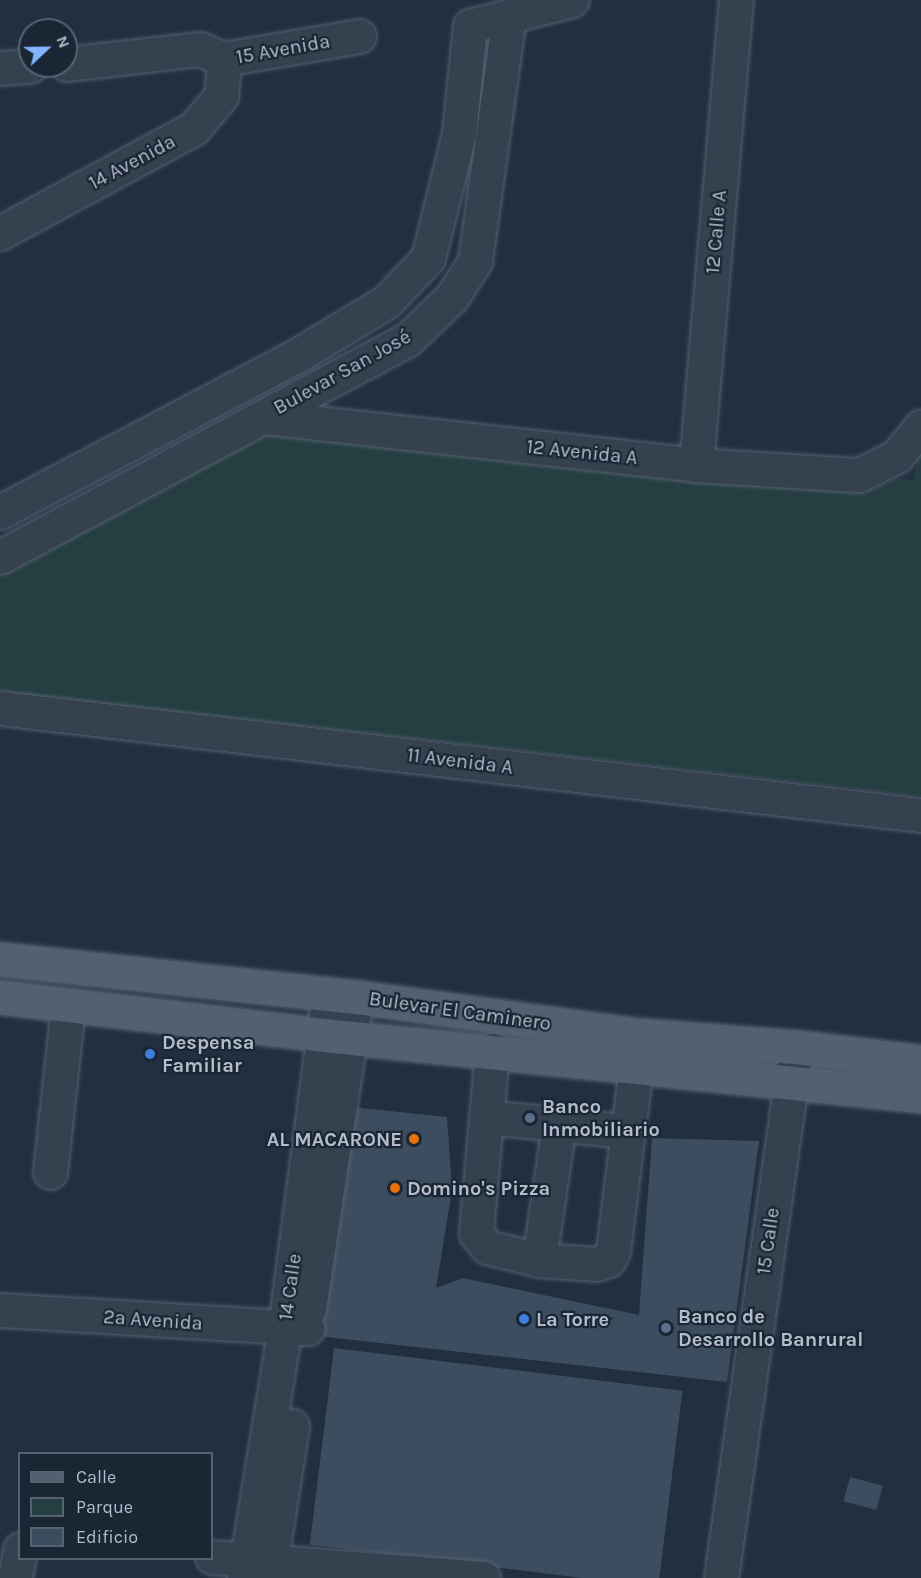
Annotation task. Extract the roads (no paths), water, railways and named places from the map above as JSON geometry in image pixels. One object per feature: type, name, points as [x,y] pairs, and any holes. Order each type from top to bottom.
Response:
[{"type":"main road","name":"Bulevar El Caminero","points":[[0,959],[342,996],[791,1082],[921,1096]]},
{"type":"main road","name":"Bulevar El Caminero","points":[[0,997],[337,1036],[492,1050],[636,1051],[796,1047],[921,1062]]},
{"type":"street","points":[[509,16],[572,0]]},
{"type":"street","name":"12 Calle A","points":[[696,465],[736,0]]},
{"type":"street","name":"Bulevar San José","points":[[0,512],[303,352],[386,303],[428,258],[431,249],[459,134],[470,26],[509,16],[475,261],[453,297],[407,340],[0,557]]},
{"type":"street","name":"15 Avenida","points":[[78,63],[200,49],[224,59],[359,36]]},
{"type":"street","name":"14 Avenida","points":[[0,233],[194,128],[221,96],[224,59]]},
{"type":"street","points":[[0,68],[18,67]]},
{"type":"street","name":"12 Avenida A","points":[[263,417],[696,465],[859,474],[897,456],[921,426]]},
{"type":"street","name":"11 Avenida A","points":[[0,708],[921,815]]},
{"type":"street","name":"14 Calle","points":[[258,1569],[296,1328],[342,996]]},
{"type":"street","points":[[50,1172],[68,1005]]},
{"type":"street","name":"15 Calle","points":[[721,1578],[796,1047]]},
{"type":"street","points":[[492,1050],[476,1233],[487,1247],[538,1260],[596,1264],[608,1260],[613,1251],[636,1051]]},
{"type":"street","points":[[487,1117],[626,1131]]},
{"type":"street","points":[[538,1260],[559,1124]]},
{"type":"street","name":"2a Avenida","points":[[0,1310],[296,1328]]},
{"type":"street","points":[[0,1543],[18,1544]]},
{"type":"street","points":[[213,1557],[258,1569],[475,1578]]},
{"type":"street","points":[[15,1578],[18,1560]]},
{"type":"place","name":"Despensa Familiar","points":[[150,1054]]},
{"type":"place","name":"Banco Inmobiliario","points":[[530,1118]]},
{"type":"place","name":"AL MACARONE","points":[[414,1139]]},
{"type":"place","name":"Domino's Pizza","points":[[395,1188]]},
{"type":"place","name":"La Torre","points":[[524,1319]]},
{"type":"place","name":"Banco de Desarrollo Banrural","points":[[666,1328]]}]
